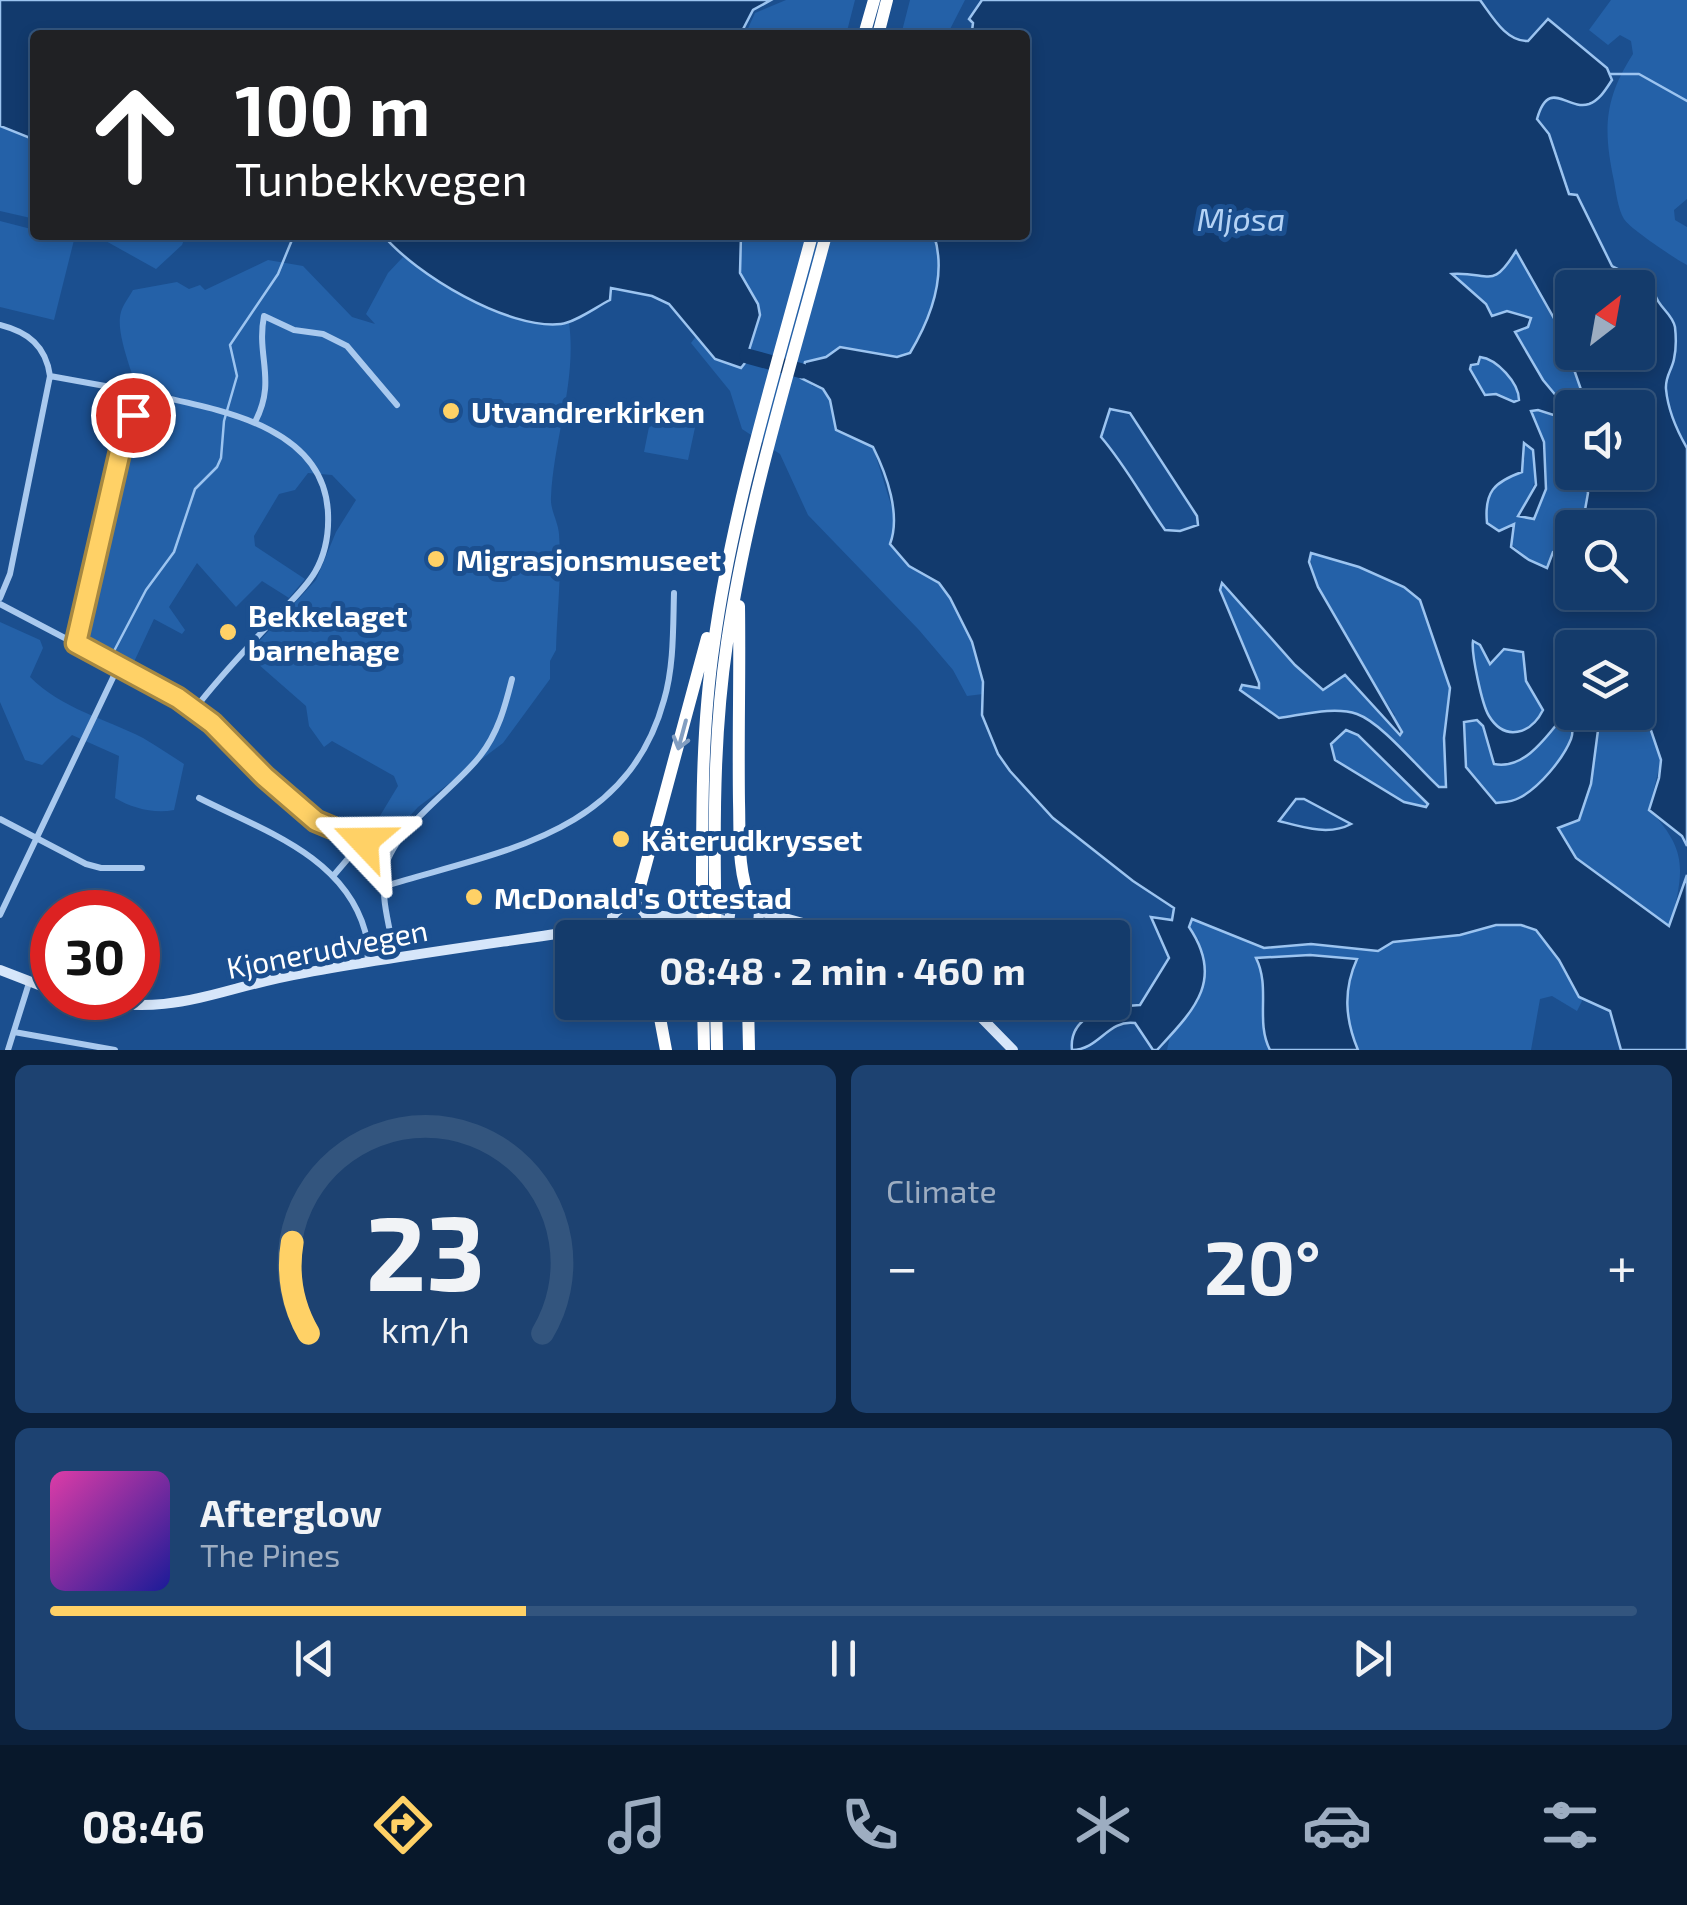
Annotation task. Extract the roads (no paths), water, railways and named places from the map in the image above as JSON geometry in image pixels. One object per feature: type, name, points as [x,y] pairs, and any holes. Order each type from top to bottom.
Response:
[{"type":"highway","points":[[865,30],[874,0]]},
{"type":"highway","points":[[879,30],[887,0]]},
{"type":"highway","points":[[641,910],[733,572],[790,344],[811,240]]},
{"type":"highway","points":[[790,344],[824,240]]},
{"type":"highway","points":[[713,920],[708,886],[706,714],[733,572]]},
{"type":"highway","points":[[733,572],[740,855],[754,920]]},
{"type":"highway","points":[[704,920],[708,886]]},
{"type":"highway","points":[[660,1020],[666,1050]]},
{"type":"highway","points":[[703,1020],[704,1050]]},
{"type":"highway","points":[[716,1020],[717,1050]]},
{"type":"highway","points":[[748,1020],[748,1050]]},
{"type":"main road","points":[[643,920],[641,910],[671,917],[732,908],[740,901],[753,920]]},
{"type":"main road","name":"Kjonerudvegen","points":[[617,920],[621,906],[641,910]]},
{"type":"main road","points":[[730,920],[732,908]]},
{"type":"main road","points":[[701,914],[723,920]]},
{"type":"main road","points":[[666,920],[671,917]]},
{"type":"main road","name":"Kjonerudvegen","points":[[160,1006],[197,1001],[276,978],[555,934]]},
{"type":"main road","points":[[0,970],[29,983]]},
{"type":"main road","points":[[984,1020],[1013,1050]]},
{"type":"street","points":[[255,422],[267,396],[261,330],[264,316],[294,330],[323,334],[347,346],[396,405]]},
{"type":"street","points":[[0,325],[21,331],[36,343],[49,364],[50,376],[10,574],[0,601],[194,710],[316,821],[389,856]]},
{"type":"street","points":[[50,376],[138,392],[255,422],[288,442],[316,469],[328,499],[326,546],[308,582],[194,710]]},
{"type":"street","points":[[76,643],[121,447],[138,392]]},
{"type":"street","points":[[385,886],[542,838],[584,813],[619,784],[652,734],[665,698],[674,592]]},
{"type":"street","points":[[0,914],[119,665]]},
{"type":"street","points":[[395,958],[383,878],[389,856],[411,827],[482,754],[503,716],[512,679]]},
{"type":"street","points":[[200,798],[314,858],[334,875],[364,925],[368,962]]},
{"type":"street","points":[[0,819],[93,866],[142,868]]},
{"type":"street","points":[[334,875],[364,841]]},
{"type":"street","points":[[8,1050],[29,983]]},
{"type":"street","points":[[14,1032],[115,1050]]},
{"type":"water","points":[[0,0],[771,0],[753,10],[743,30],[30,30],[30,138],[0,126]]},
{"type":"water","name":"Mjøsa","points":[[982,0],[1480,0],[1500,27],[1513,37],[1528,41],[1548,19],[1607,68],[1612,80],[1596,100],[1581,105],[1553,98],[1547,100],[1537,119],[1549,134],[1569,194],[1577,195],[1612,266],[1620,270],[1555,270],[1555,320],[1516,251],[1495,275],[1452,274],[1486,304],[1492,316],[1507,311],[1531,318],[1528,327],[1515,332],[1555,394],[1555,415],[1531,411],[1544,442],[1546,489],[1534,519],[1518,516],[1536,485],[1533,450],[1524,443],[1522,472],[1493,490],[1487,503],[1487,523],[1499,531],[1514,524],[1511,547],[1547,568],[1555,551],[1555,610],[1655,610],[1655,510],[1585,510],[1587,490],[1655,490],[1655,390],[1581,390],[1574,370],[1655,370],[1655,291],[1675,327],[1675,355],[1666,389],[1673,420],[1687,448],[1687,846],[1682,836],[1649,810],[1661,760],[1651,730],[1655,730],[1655,630],[1555,630],[1555,726],[1524,758],[1505,765],[1494,764],[1483,726],[1477,720],[1464,722],[1466,767],[1496,803],[1508,802],[1542,780],[1567,747],[1572,730],[1598,730],[1591,784],[1579,820],[1558,828],[1576,858],[1669,926],[1687,875],[1687,1050],[1621,1050],[1610,1011],[1579,997],[1559,960],[1536,930],[1521,925],[1496,925],[1460,935],[1393,942],[1378,951],[1311,944],[1264,948],[1192,919],[1189,927],[1204,963],[1204,979],[1193,1007],[1157,1050],[1153,1050],[1135,1023],[1126,1023],[1081,1049],[1072,1050],[1077,1027],[1084,1020],[1130,1020],[1130,1006],[1140,1005],[1169,958],[1151,917],[1172,920],[1174,908],[1053,818],[998,754],[982,715],[983,682],[972,642],[950,598],[939,583],[909,566],[890,544],[893,508],[873,447],[836,430],[830,400],[823,389],[801,378],[805,362],[826,357],[840,347],[897,357],[910,353],[935,296],[939,266],[935,240],[1030,240],[1030,30],[972,30],[969,19]],"holes":[[[1480,357],[1493,362],[1511,379],[1519,400],[1485,395],[1470,369]],[[1110,409],[1130,413],[1197,516],[1198,525],[1180,531],[1165,530],[1101,437]],[[1311,553],[1359,567],[1404,587],[1420,600],[1450,688],[1444,738],[1446,787],[1439,787],[1388,736],[1357,714],[1328,711],[1279,718],[1240,690],[1242,685],[1259,688],[1259,683],[1220,590],[1222,583],[1295,665],[1323,690],[1345,675],[1400,735],[1402,732],[1318,587],[1309,562]],[[1473,641],[1480,645],[1490,664],[1504,649],[1523,652],[1526,681],[1543,710],[1532,725],[1510,732],[1489,716],[1478,679]],[[1346,730],[1358,735],[1428,804],[1426,807],[1404,802],[1335,760],[1331,744]],[[1296,799],[1304,799],[1351,824],[1325,830],[1279,821]]]},
{"type":"water","points":[[388,240],[741,240],[740,273],[760,315],[741,368],[715,359],[669,304],[652,296],[611,288],[610,300],[567,323],[539,323],[490,309],[464,296]]},
{"type":"water","points":[[1310,955],[1357,959],[1347,1004],[1358,1050],[1270,1050],[1256,958]]},
{"type":"waterway","points":[[1610,74],[1639,74],[1687,101]]},
{"type":"waterway","points":[[114,651],[146,590],[174,552],[195,489],[221,458],[224,421],[237,376],[230,345],[278,274],[292,240]]},
{"type":"waterway","points":[[747,356],[802,371]]},
{"type":"place","name":"Utvandrerkirken","points":[[451,411]]},
{"type":"place","name":"Migrasjonsmuseet","points":[[436,559]]},
{"type":"place","name":"Bekkelaget barnehage","points":[[228,632]]},
{"type":"place","name":"Kåterudkrysset","points":[[621,839]]},
{"type":"place","name":"McDonald's Ottestad","points":[[474,897]]}]
